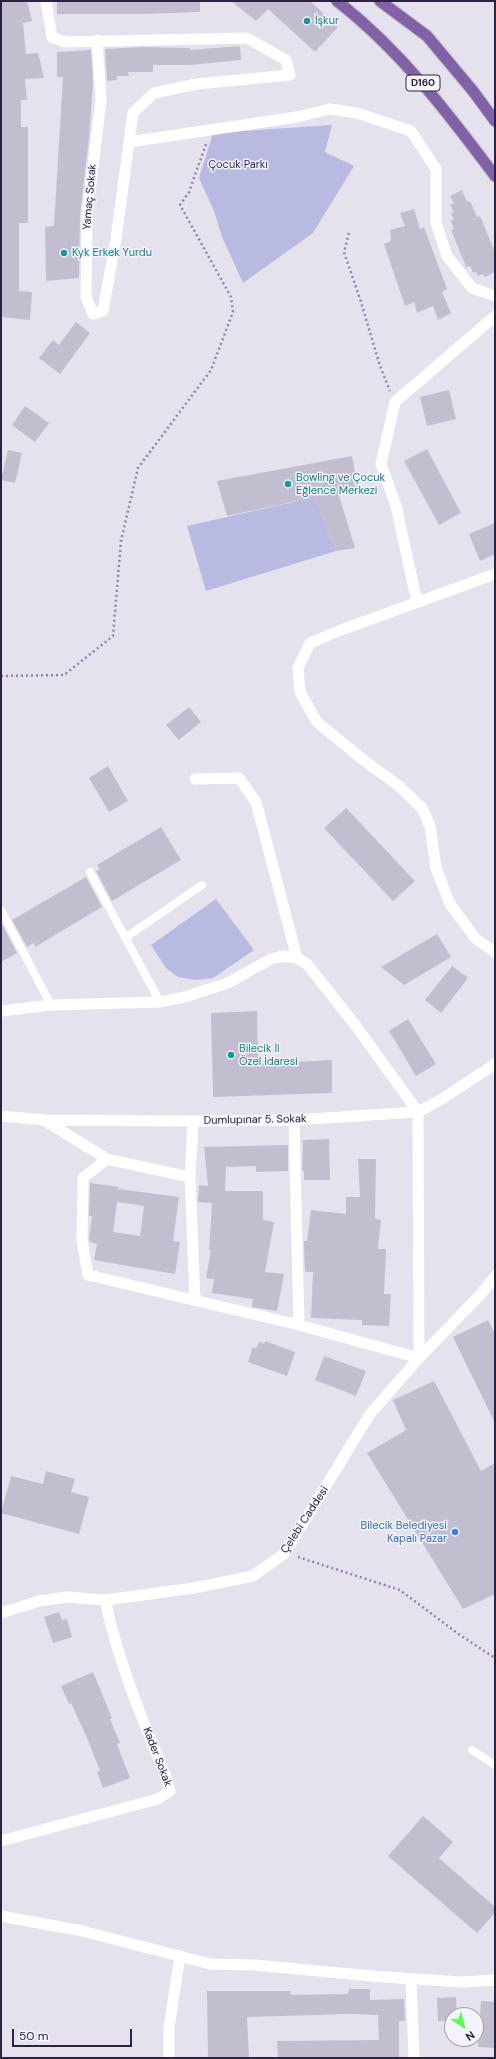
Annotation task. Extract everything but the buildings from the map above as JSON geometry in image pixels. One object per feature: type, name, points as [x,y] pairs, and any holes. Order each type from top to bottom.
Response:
[{"type":"main road","name":"D160","points":[[337,1],[356,16],[403,61],[444,108],[495,176]]},
{"type":"main road","name":"D160","points":[[380,1],[427,36],[473,91],[495,121]]},
{"type":"street","points":[[46,1],[52,37],[65,42],[97,40],[247,38],[286,60],[290,75],[196,84],[154,94],[133,113],[130,142],[297,117],[330,109],[357,113],[411,131],[436,169],[436,222],[447,256],[472,288],[495,296]]},
{"type":"street","name":"Yamaç Sokak","points":[[97,40],[101,100],[87,216],[86,297],[93,314],[103,311],[116,239],[130,142]]},
{"type":"street","points":[[417,602],[396,506],[381,464],[395,402],[495,316]]},
{"type":"street","points":[[495,574],[310,643],[298,668],[300,692],[317,722],[362,759],[399,786],[422,808],[430,826],[436,868],[450,904],[476,939],[495,952]]},
{"type":"street","points":[[195,779],[239,778],[256,802],[297,958]]},
{"type":"street","points":[[1,1011],[50,1005],[160,1002],[185,997],[228,983],[271,959],[285,956],[297,958],[307,964],[356,1026],[418,1112],[419,1358],[299,1325],[88,1275],[82,1240],[83,1178],[107,1160]]},
{"type":"street","name":"Dumlupınar 5. Sokak","points":[[1,1116],[44,1120],[193,1121],[294,1120],[418,1112],[442,1099],[495,1064]]},
{"type":"street","points":[[44,1120],[107,1160],[190,1177]]},
{"type":"street","points":[[294,1120],[299,1325]]},
{"type":"street","points":[[193,1121],[190,1177],[195,1300]]},
{"type":"street","name":"Çelebi Caddesi","points":[[1,1614],[39,1601],[67,1597],[105,1600],[194,1588],[253,1576],[285,1553],[370,1414],[419,1358],[482,1293],[495,1276]]},
{"type":"street","name":"Kader Sokak","points":[[1,1841],[158,1799],[170,1791],[166,1777],[132,1692],[112,1631],[105,1600]]},
{"type":"street","points":[[1,1916],[82,1931],[210,1964],[232,1966],[254,1965],[462,1982],[495,1980]]},
{"type":"street","points":[[169,2058],[169,2028],[180,1956]]},
{"type":"street","points":[[411,1979],[414,2058]]},
{"type":"lane","points":[[90,872],[160,1002]]},
{"type":"lane","points":[[125,938],[202,885]]},
{"type":"lane","points":[[1,910],[50,1005]]},
{"type":"lane","points":[[472,1750],[495,1765]]},
{"type":"path","points":[[1,676],[64,675],[113,636],[121,541],[138,468],[211,370],[233,312],[231,297],[180,205],[189,192],[211,131]]},
{"type":"path","points":[[349,233],[344,252],[380,366],[395,402]]},
{"type":"path","points":[[285,1553],[400,1590],[457,1633],[495,1658]]},
{"type":"green space","name":"Çocuk Parkı","points":[[332,125],[325,152],[354,166],[313,233],[243,283],[222,237],[214,211],[199,178],[213,133]]},
{"type":"green space","points":[[315,497],[336,551],[206,591],[187,526]]},
{"type":"green space","points":[[216,899],[254,950],[213,978],[196,980],[178,977],[166,968],[151,945]]},
{"type":"place","name":"İşkur","points":[[307,21]]},
{"type":"place","name":"Kyk Erkek Yurdu","points":[[64,253]]},
{"type":"place","name":"Bowling ve Çocuk Eğlence Merkezi","points":[[288,484]]},
{"type":"place","name":"Bilecik İl Özel İdaresi","points":[[231,1055]]},
{"type":"place","name":"Bilecik Belediyesi Kapalı Pazar","points":[[455,1532]]}]
